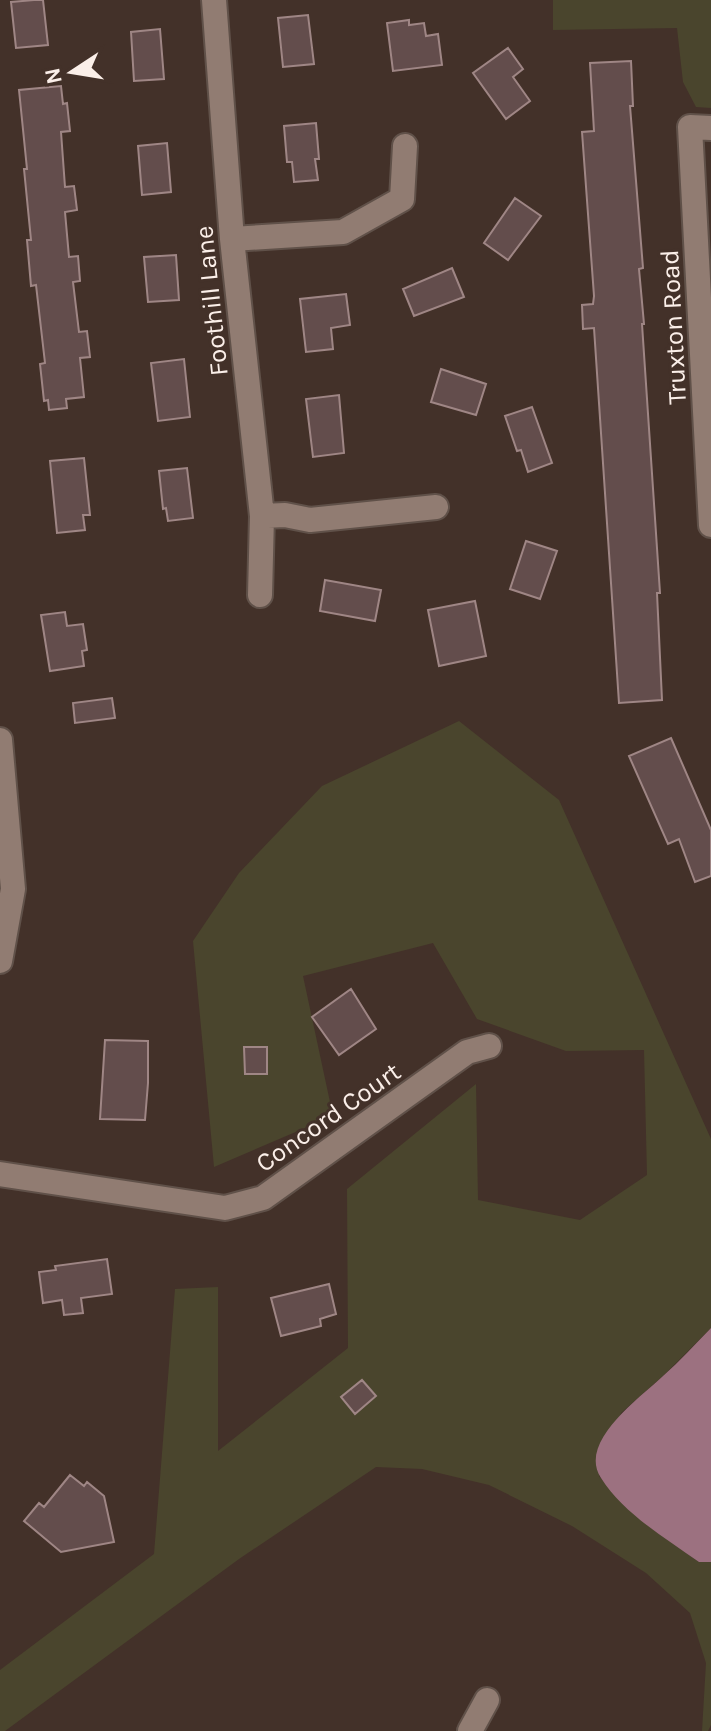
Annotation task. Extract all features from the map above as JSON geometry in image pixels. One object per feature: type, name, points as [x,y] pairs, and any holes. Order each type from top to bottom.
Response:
[{"type":"street","name":"Foothill Lane","points":[[214,0],[232,239],[262,516],[260,595]]},
{"type":"street","name":"Truxton Road","points":[[701,127],[711,525]]},
{"type":"street","points":[[232,239],[343,232],[402,199],[405,146]]},
{"type":"street","points":[[262,516],[285,515],[310,520],[436,507]]},
{"type":"street","points":[[0,740],[13,889],[0,961]]},
{"type":"street","name":"Concord Court","points":[[0,1174],[225,1208],[263,1198],[467,1052],[489,1046]]},
{"type":"street","points":[[470,1731],[487,1700]]},
{"type":"shaded area","points":[[553,0],[711,0],[711,108],[696,107],[683,82],[677,28],[553,30]]},
{"type":"shaded area","points":[[459,721],[559,800],[711,1139],[711,1328],[621,1413],[599,1476],[626,1507],[655,1531],[699,1562],[711,1562],[711,1725],[708,1731],[702,1731],[706,1663],[690,1613],[646,1573],[572,1526],[489,1485],[422,1469],[376,1467],[239,1559],[5,1731],[0,1731],[0,1670],[154,1554],[175,1289],[218,1287],[218,1451],[348,1348],[347,1189],[476,1084],[478,1200],[580,1220],[647,1175],[644,1050],[566,1051],[477,1019],[433,943],[303,976],[333,1116],[214,1167],[193,941],[239,873],[322,786]]},
{"type":"shaded area","points":[[711,1328],[711,1562],[699,1562],[621,1503],[601,1478],[596,1464],[597,1450],[615,1421]]},
{"type":"building","points":[[43,0],[48,45],[16,48],[11,2]]},
{"type":"building","points":[[308,15],[314,64],[283,67],[278,18]]},
{"type":"building","points":[[409,20],[409,25],[424,23],[426,36],[438,34],[442,65],[393,71],[387,23]]},
{"type":"building","points":[[160,29],[164,79],[134,81],[131,32]]},
{"type":"building","points":[[508,48],[523,69],[513,77],[530,101],[506,119],[473,73]]},
{"type":"building","points":[[631,61],[633,106],[630,106],[643,268],[639,269],[660,593],[657,593],[662,700],[619,703],[594,328],[583,329],[582,305],[593,304],[594,296],[582,132],[594,131],[590,63]]},
{"type":"building","points":[[61,86],[63,104],[67,103],[70,131],[61,132],[65,187],[74,186],[77,210],[65,212],[69,257],[78,256],[80,281],[73,282],[79,332],[87,331],[90,357],[80,358],[84,397],[66,399],[67,408],[49,410],[48,400],[44,401],[40,364],[45,363],[36,285],[31,286],[27,240],[31,240],[24,169],[27,169],[19,90]]},
{"type":"building","points":[[316,123],[318,180],[294,182],[292,162],[287,162],[284,126]]},
{"type":"building","points":[[167,143],[171,192],[142,195],[138,146]]},
{"type":"building","points":[[515,198],[541,216],[508,260],[484,243]]},
{"type":"building","points":[[176,255],[179,300],[148,302],[144,257]]},
{"type":"building","points":[[452,268],[464,297],[414,316],[403,289]]},
{"type":"building","points":[[346,294],[350,325],[331,328],[333,349],[306,352],[300,299]]},
{"type":"building","points":[[184,359],[190,417],[158,421],[151,363]]},
{"type":"building","points":[[441,369],[486,384],[476,415],[431,402]]},
{"type":"building","points":[[339,395],[344,453],[313,457],[306,399]]},
{"type":"building","points":[[532,407],[552,463],[528,472],[505,416]]},
{"type":"building","points":[[84,458],[90,515],[83,515],[85,530],[57,533],[50,461]]},
{"type":"building","points":[[187,468],[193,518],[168,521],[166,508],[163,509],[159,471]]},
{"type":"building","points":[[526,541],[557,551],[540,599],[510,589]]},
{"type":"building","points":[[325,580],[381,590],[375,621],[320,611]]},
{"type":"building","points":[[475,601],[486,656],[439,666],[428,610]]},
{"type":"building","points":[[65,612],[67,626],[83,624],[87,650],[82,651],[84,666],[50,671],[41,615]]},
{"type":"building","points":[[112,698],[115,718],[75,723],[73,703]]},
{"type":"building","points":[[671,738],[711,830],[711,876],[695,882],[679,839],[668,844],[629,756]]},
{"type":"building","points":[[351,989],[376,1029],[339,1055],[312,1017]]},
{"type":"building","points":[[105,1040],[148,1041],[145,1120],[100,1119]]},
{"type":"building","points":[[244,1047],[267,1047],[267,1074],[245,1074]]},
{"type":"building","points":[[107,1259],[112,1294],[81,1298],[83,1313],[64,1315],[62,1300],[43,1303],[39,1272],[56,1270],[55,1266]]},
{"type":"building","points":[[329,1284],[336,1314],[320,1319],[321,1326],[281,1336],[271,1298]]},
{"type":"building","points":[[362,1380],[376,1396],[355,1414],[341,1397]]},
{"type":"building","points":[[70,1475],[84,1486],[87,1482],[104,1496],[114,1542],[61,1552],[24,1521],[39,1503],[44,1507]]}]
